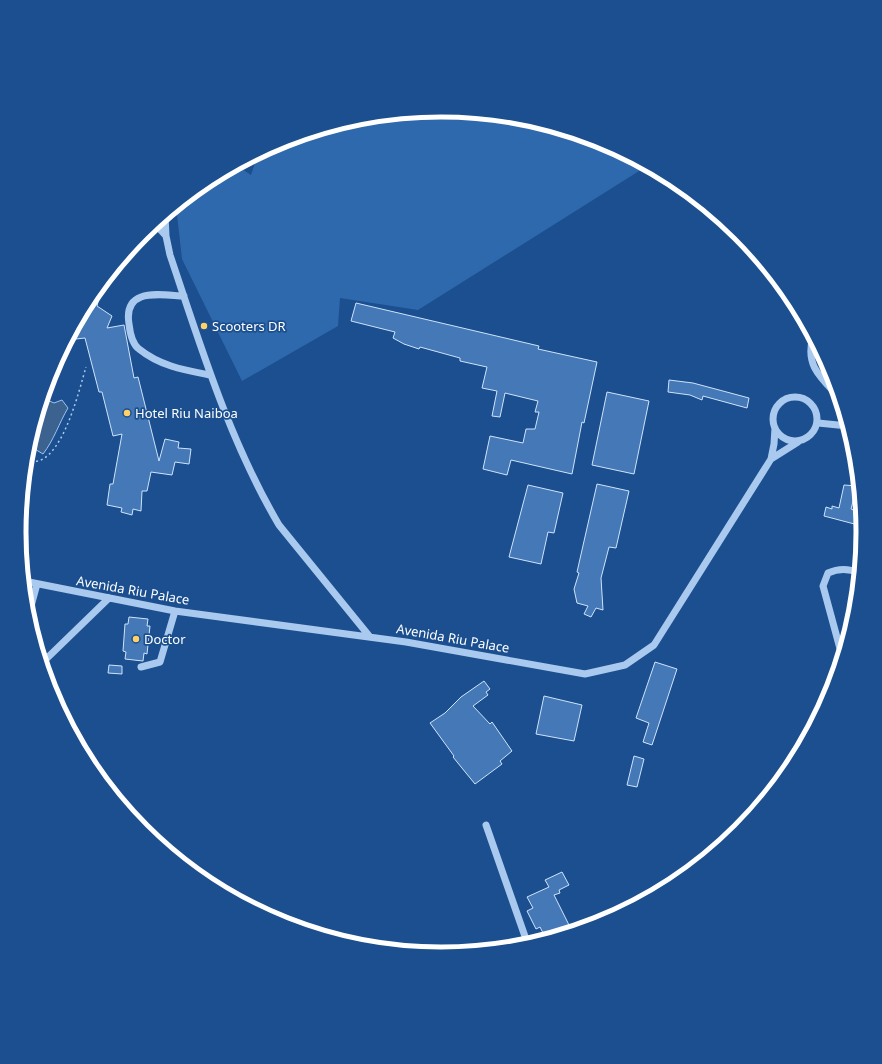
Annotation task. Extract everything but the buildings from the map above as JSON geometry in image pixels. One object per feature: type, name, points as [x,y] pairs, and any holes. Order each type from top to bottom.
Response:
[{"type":"street","points":[[165,222],[166,236],[170,255],[210,375],[246,464],[278,525],[370,637]]},
{"type":"street","points":[[159,228],[166,236]]},
{"type":"street","points":[[184,296],[150,295],[141,296],[135,300],[128,310],[133,343],[149,356],[168,366],[210,375]]},
{"type":"street","points":[[811,344],[810,347],[814,371],[829,387]]},
{"type":"street","points":[[796,397],[810,402],[815,408],[818,423],[811,435],[799,442],[785,439],[775,428],[773,421],[777,406],[789,398],[796,397]]},
{"type":"street","points":[[818,423],[842,425]]},
{"type":"street","name":"Avenida Riu Palace","points":[[30,582],[174,610],[370,637],[585,674],[625,665],[654,645],[771,459],[775,428]]},
{"type":"street","name":"Avenida Riu Palace","points":[[771,459],[799,442]]},
{"type":"street","points":[[840,647],[823,586],[828,573],[838,569],[854,571]]},
{"type":"street","points":[[32,601],[37,584]]},
{"type":"street","points":[[46,659],[109,598]]},
{"type":"street","points":[[141,668],[160,662],[174,610]]},
{"type":"street","points":[[486,825],[526,938]]},
{"type":"path","points":[[33,461],[41,460],[53,452],[69,422],[86,367]]},
{"type":"shaded area","points":[[441,117],[495,121],[548,131],[600,149],[642,169],[418,310],[340,298],[338,326],[242,381],[182,259],[177,212],[210,187],[242,169],[251,175],[257,160],[308,139],[334,131],[387,121]]},
{"type":"shaded area","points":[[48,400],[54,403],[62,400],[68,408],[43,454],[34,449]]},
{"type":"place","name":"Scooters DR","points":[[204,326]]},
{"type":"place","name":"Hotel Riu Naiboa","points":[[127,413]]},
{"type":"place","name":"Doctor","points":[[136,639]]}]
